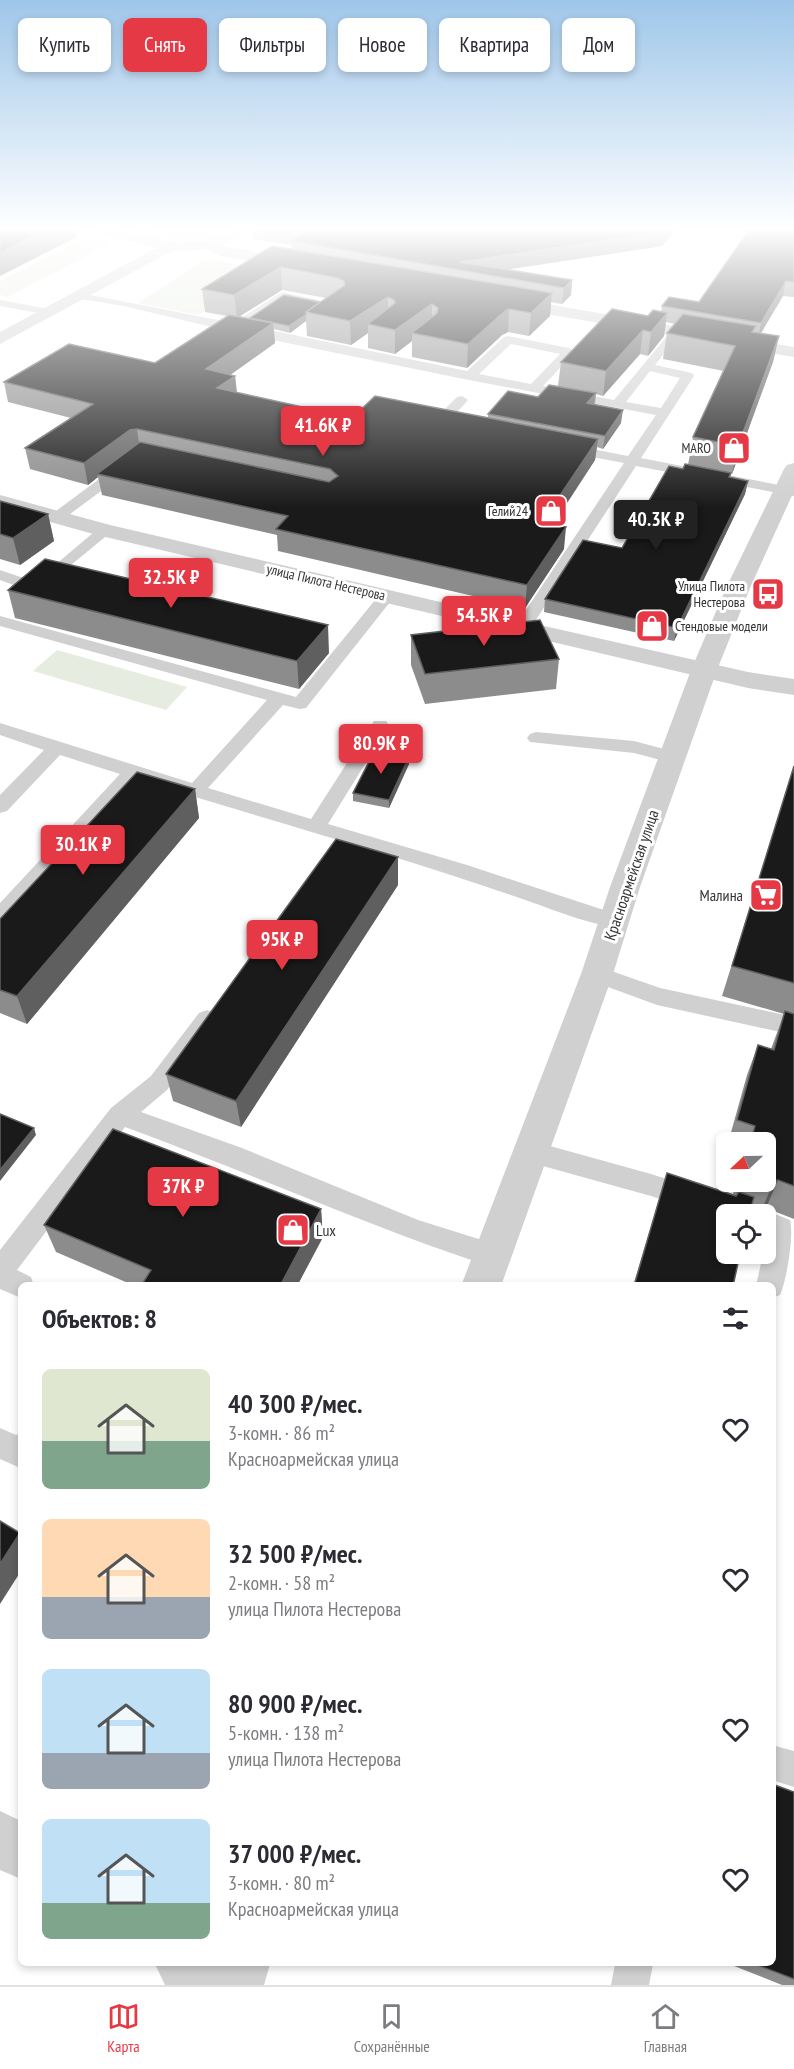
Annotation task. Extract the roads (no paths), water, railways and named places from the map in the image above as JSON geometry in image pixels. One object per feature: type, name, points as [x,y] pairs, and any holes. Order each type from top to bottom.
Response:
[{"type":"street","points":[[0,339],[30,323]]},
{"type":"street","points":[[623,323],[794,352]]},
{"type":"street","name":"Красноармейская улица","points":[[487,1270],[597,974],[704,670],[789,491],[794,469]]},
{"type":"street","name":"улица Пилота Нестерова","points":[[0,501],[105,530],[386,597],[748,680],[794,687]]},
{"type":"street","points":[[0,1838],[18,1850]]},
{"type":"street","points":[[186,1966],[210,1985]]},
{"type":"street","points":[[236,1985],[241,1966]]},
{"type":"lane","points":[[210,323],[396,362],[663,412]]},
{"type":"lane","points":[[233,328],[241,323]]},
{"type":"lane","points":[[291,340],[310,326]]},
{"type":"lane","points":[[617,404],[676,332]]},
{"type":"lane","points":[[352,352],[370,339]]},
{"type":"lane","points":[[469,376],[508,340],[569,352],[534,388]]},
{"type":"lane","points":[[396,362],[414,347]]},
{"type":"lane","points":[[522,628],[688,376],[648,367]]},
{"type":"lane","points":[[461,427],[439,423],[462,400]]},
{"type":"lane","points":[[550,445],[789,491]]},
{"type":"lane","points":[[57,517],[140,456]]},
{"type":"lane","points":[[7,614],[105,530]]},
{"type":"lane","points":[[0,575],[36,588]]},
{"type":"lane","points":[[7,614],[300,704],[386,597]]},
{"type":"lane","points":[[196,790],[279,698]]},
{"type":"lane","points":[[315,828],[380,725]]},
{"type":"lane","points":[[0,729],[132,772],[439,864],[614,921]]},
{"type":"lane","points":[[536,738],[634,747],[672,757]]},
{"type":"lane","points":[[0,807],[57,747]]},
{"type":"lane","points":[[0,917],[132,772]]},
{"type":"lane","points":[[328,855],[342,836]]},
{"type":"lane","points":[[597,974],[657,996],[794,1026]]},
{"type":"lane","points":[[18,1284],[0,1273],[120,1115],[159,1083],[223,997]]},
{"type":"lane","points":[[120,1115],[233,1156],[414,1230],[487,1270]]},
{"type":"lane","points":[[532,1152],[651,1185],[716,1206]]},
{"type":"lane","points":[[776,1226],[781,1228],[776,1254]]},
{"type":"lane","points":[[771,1282],[774,1264]]},
{"type":"lane","points":[[0,1443],[18,1452]]},
{"type":"lane","points":[[776,1763],[794,1769]]},
{"type":"lane","points":[[630,1985],[634,1966]]},
{"type":"place","name":"MARO","points":[[734,448]]},
{"type":"place","name":"Гелий24","points":[[551,511]]},
{"type":"place","name":"Улица Пилота Нестерова","points":[[768,594]]},
{"type":"place","name":"Стендовые модели","points":[[652,626]]},
{"type":"place","name":"Малина","points":[[766,895]]},
{"type":"place","name":"Lux","points":[[293,1230]]}]
